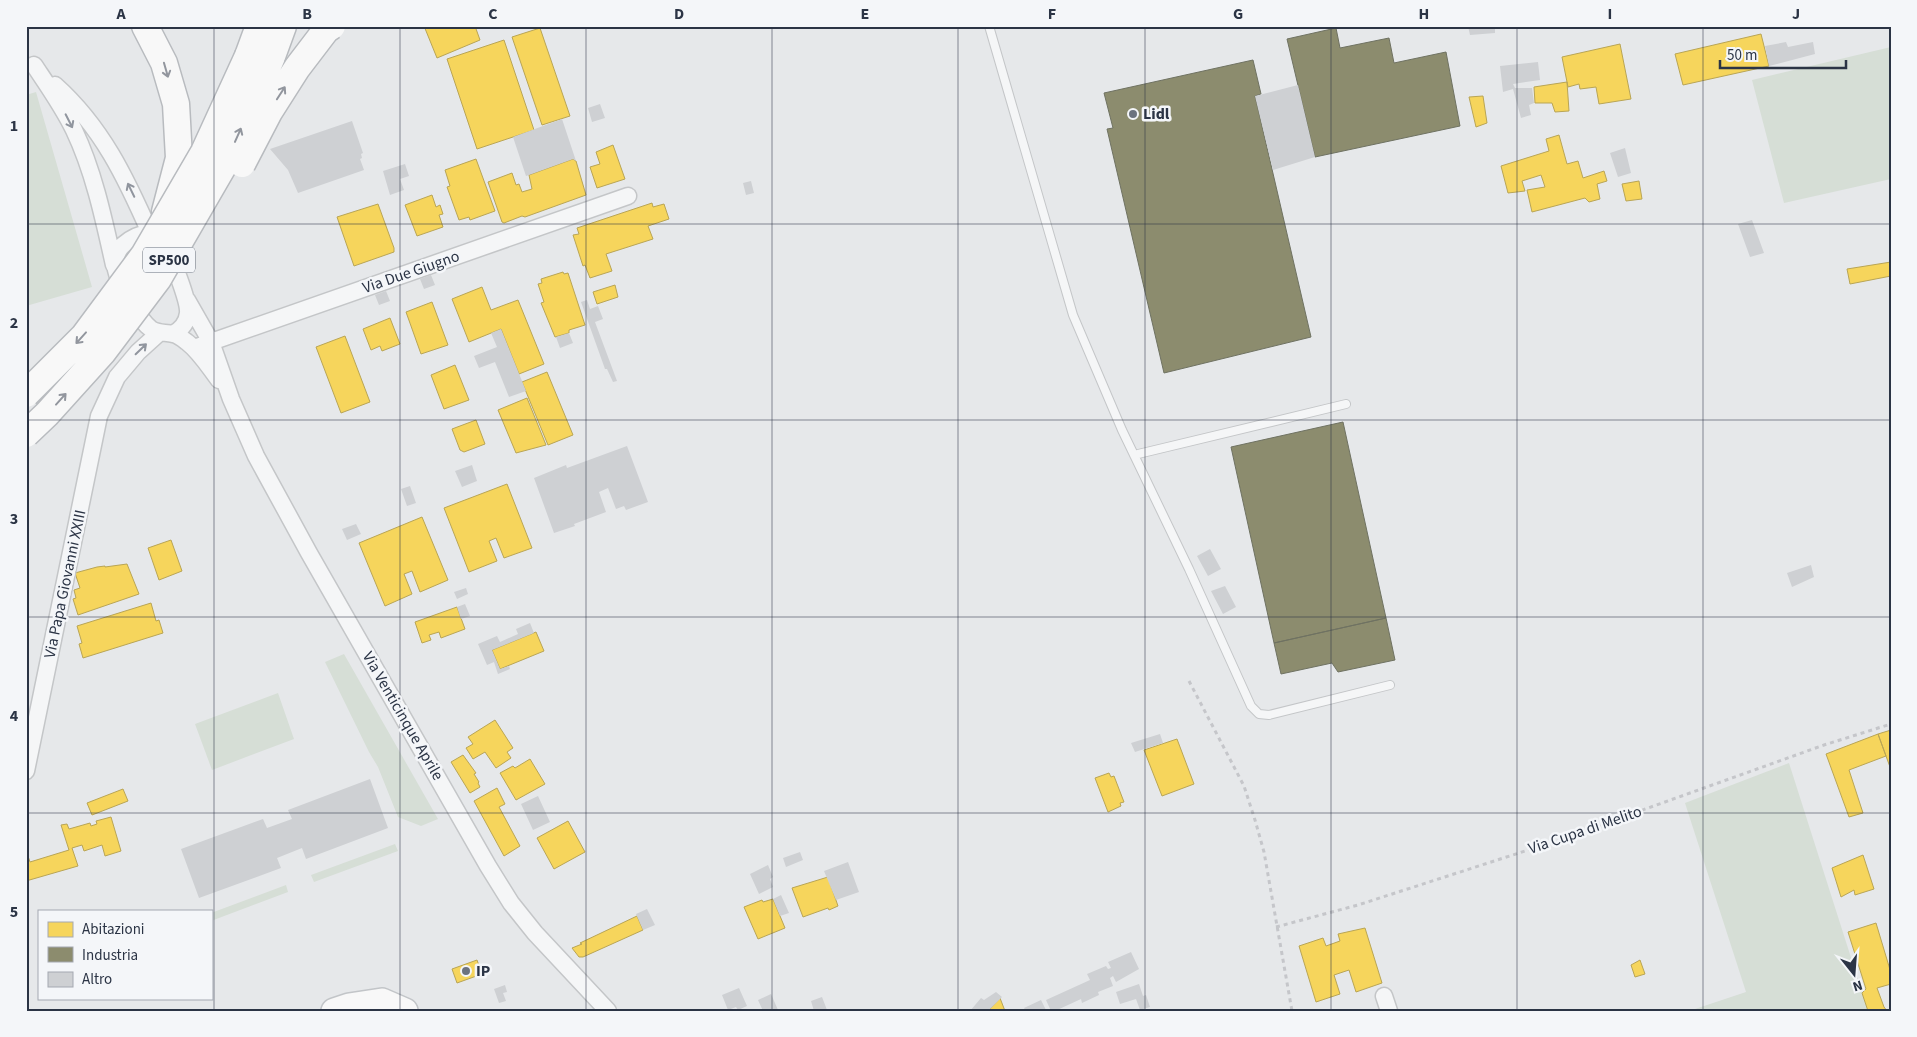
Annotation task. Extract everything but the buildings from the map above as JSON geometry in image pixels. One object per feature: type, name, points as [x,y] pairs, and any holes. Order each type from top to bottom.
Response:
[{"type":"highway","points":[[145,26],[164,63],[176,104],[179,158],[156,230]]},
{"type":"highway","name":"SP500","points":[[26,394],[84,336],[144,254],[156,230],[204,152],[248,56],[259,26]]},
{"type":"highway","name":"SP500","points":[[26,434],[104,352],[158,279],[224,165],[271,59],[283,26]]},
{"type":"highway","points":[[158,279],[202,230],[227,191],[269,112],[283,90],[326,30],[332,26]]},
{"type":"main road","points":[[334,1011],[349,1006],[382,1001],[405,1011]]},
{"type":"street","name":"Via Papa Giovanni XXIII","points":[[26,771],[99,416],[106,397],[117,377],[138,352],[166,333],[184,326],[188,310],[187,300],[165,247],[104,141],[88,118],[30,61]]},
{"type":"street","name":"Via Papa Giovanni XXIII","points":[[30,61],[64,111],[82,149],[102,211],[116,269],[114,321],[106,397]]},
{"type":"street","name":"Via Due Giugno","points":[[194,348],[628,196]]},
{"type":"street","points":[[116,269],[115,260],[122,246],[137,235],[156,230]]},
{"type":"street","name":"Via Venticinque Aprile","points":[[116,269],[118,278],[138,314],[147,325],[194,348],[231,399]]},
{"type":"street","name":"Via Venticinque Aprile","points":[[187,300],[210,342],[231,399],[256,456],[310,554],[511,902],[541,940],[608,1011]]},
{"type":"lane","points":[[989,26],[1073,315],[1134,455],[1254,710],[1264,715],[1270,715],[1390,685]]},
{"type":"lane","points":[[1134,455],[1346,404]]},
{"type":"path","points":[[1189,681],[1244,786],[1264,852],[1292,1011]]},
{"type":"path","name":"Via Cupa di Melito","points":[[1276,927],[1358,905],[1556,841],[1824,745],[1891,724]]},
{"type":"shaded area","points":[[1891,47],[1891,179],[1784,203],[1752,80]]},
{"type":"shaded area","points":[[36,92],[92,287],[26,306],[26,95]]},
{"type":"shaded area","points":[[344,654],[438,819],[421,826],[398,817],[378,767],[325,662]]},
{"type":"shaded area","points":[[278,693],[294,739],[212,770],[195,724]]},
{"type":"shaded area","points":[[1789,763],[1868,1011],[1689,1011],[1746,992],[1685,803]]},
{"type":"shaded area","points":[[395,844],[398,851],[314,882],[311,875]]},
{"type":"shaded area","points":[[286,885],[288,892],[212,921],[212,913]]},
{"type":"place","name":"Lidl","points":[[1133,114]]},
{"type":"place","name":"IP","points":[[466,971]]}]
